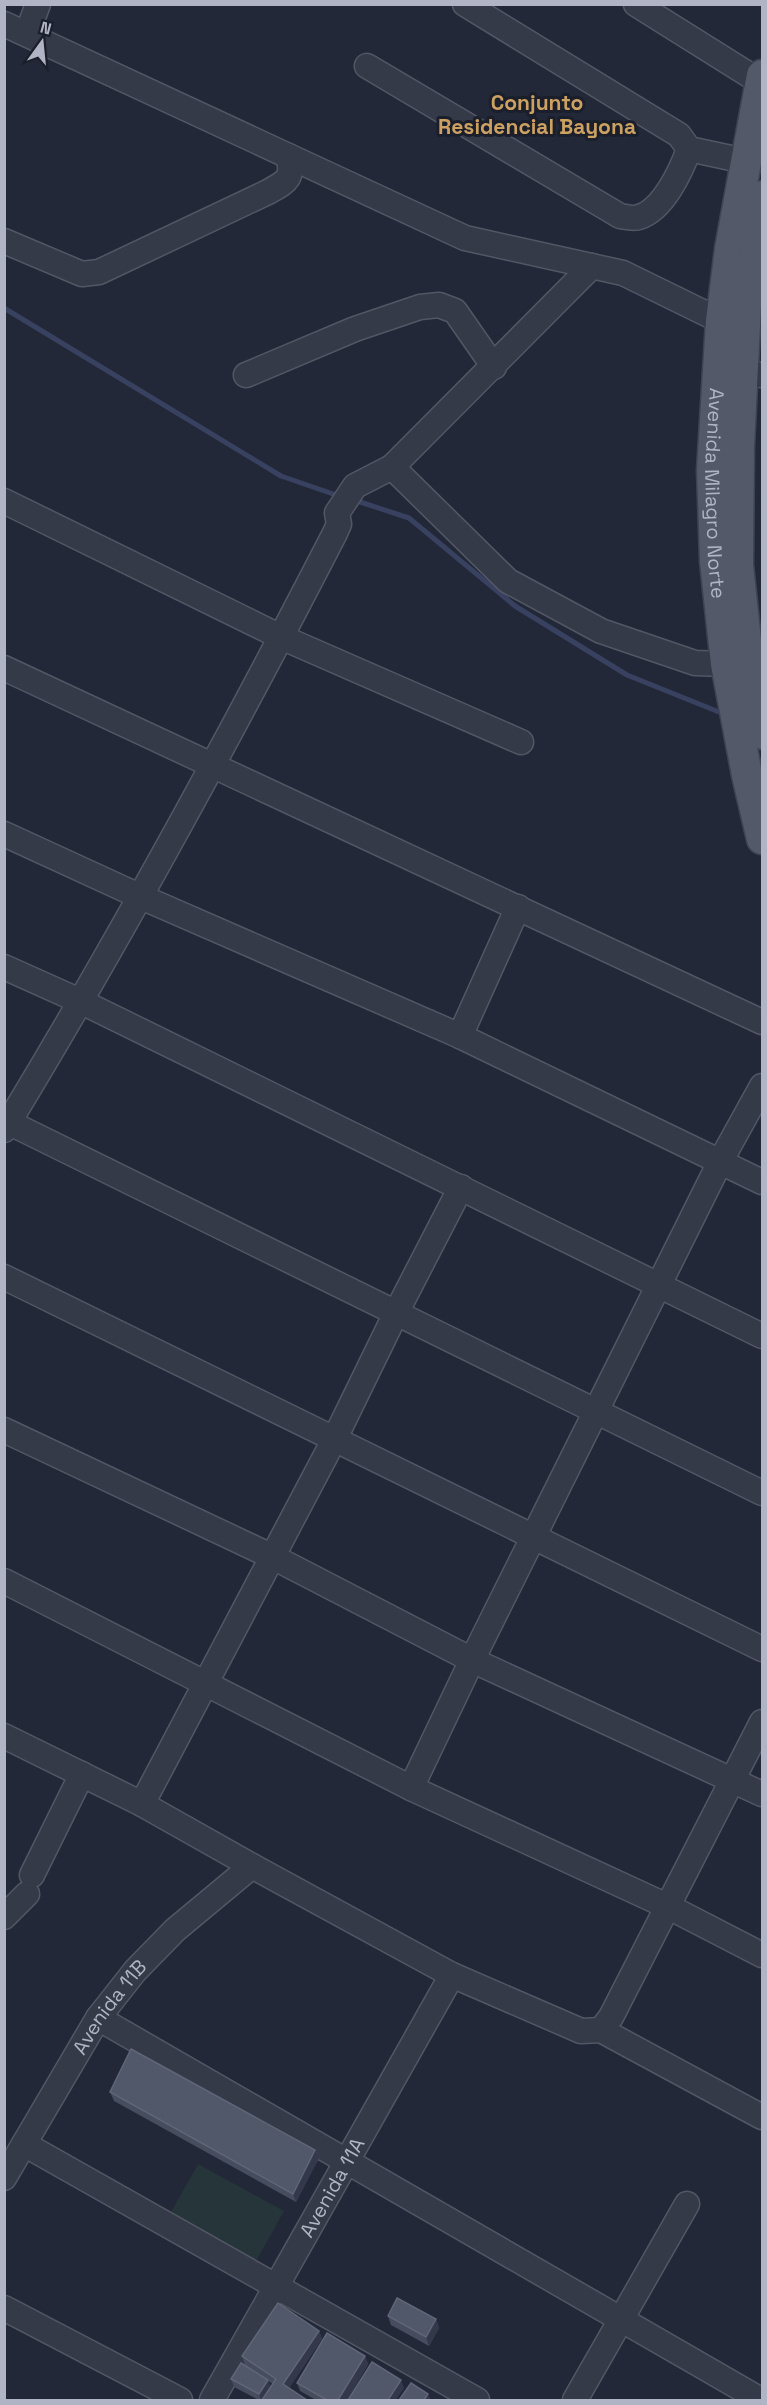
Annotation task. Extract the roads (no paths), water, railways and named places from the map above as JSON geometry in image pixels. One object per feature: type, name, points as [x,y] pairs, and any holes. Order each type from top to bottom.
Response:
[{"type":"main road","name":"Avenida Milagro Norte","points":[[762,80],[730,249],[733,325],[712,470],[715,561],[726,664],[762,839]]},
{"type":"main road","name":"Avenida Milagro Norte","points":[[761,720],[750,679],[738,565],[739,446],[753,374],[733,325],[759,249],[762,196]]},
{"type":"street","points":[[27,34],[38,4]]},
{"type":"street","points":[[465,4],[680,135],[689,149],[746,161]]},
{"type":"street","points":[[636,4],[762,80]]},
{"type":"street","points":[[4,24],[465,238],[623,273],[733,325]]},
{"type":"street","points":[[367,66],[620,216],[638,218],[657,207],[681,169],[689,149]]},
{"type":"street","points":[[4,241],[82,274],[99,272],[268,192],[287,180],[292,170],[288,156]]},
{"type":"street","points":[[592,266],[392,467],[355,486],[337,513],[339,524],[335,533],[212,765],[82,1002],[6,1124],[762,1493]]},
{"type":"street","points":[[246,375],[355,329],[420,307],[439,305],[455,311],[494,367]]},
{"type":"street","points":[[392,467],[508,581],[601,631],[695,663],[726,664]]},
{"type":"street","points":[[8,510],[281,637],[521,742]]},
{"type":"street","points":[[4,668],[762,1022]]},
{"type":"street","points":[[4,834],[139,896],[459,1036],[762,1182]]},
{"type":"street","points":[[459,1036],[518,908]]},
{"type":"street","points":[[4,967],[82,1002],[762,1336]]},
{"type":"street","points":[[411,1788],[472,1660],[720,1162],[762,1086]]},
{"type":"street","points":[[142,1804],[273,1557],[461,1187]]},
{"type":"street","points":[[4,1277],[762,1649]]},
{"type":"street","points":[[4,1430],[273,1557],[472,1660],[762,1794]]},
{"type":"street","points":[[4,1581],[411,1788],[669,1907],[762,1955]]},
{"type":"street","points":[[601,2030],[611,2017],[669,1907],[735,1780],[762,1722]]},
{"type":"street","points":[[4,1736],[142,1804],[452,1975],[581,2031],[601,2030],[762,2117]]},
{"type":"street","points":[[4,1917],[29,1885],[82,1774]]},
{"type":"street","name":"Avenida 11B","points":[[4,2178],[98,2018],[135,1971],[175,1930],[252,1866]]},
{"type":"street","name":"Avenida 11A","points":[[212,2400],[452,1975]]},
{"type":"street","points":[[98,2018],[761,2400]]},
{"type":"street","points":[[24,2144],[477,2400]]},
{"type":"street","points":[[575,2400],[687,2204]]},
{"type":"street","points":[[4,2308],[180,2400]]},
{"type":"waterway","points":[[4,308],[281,476],[339,496]]},
{"type":"waterway","points":[[354,500],[409,518],[515,606],[627,675],[724,714]]},
{"type":"district","name":"Conjunto Residencial Bayona","points":[[537,114]]}]
